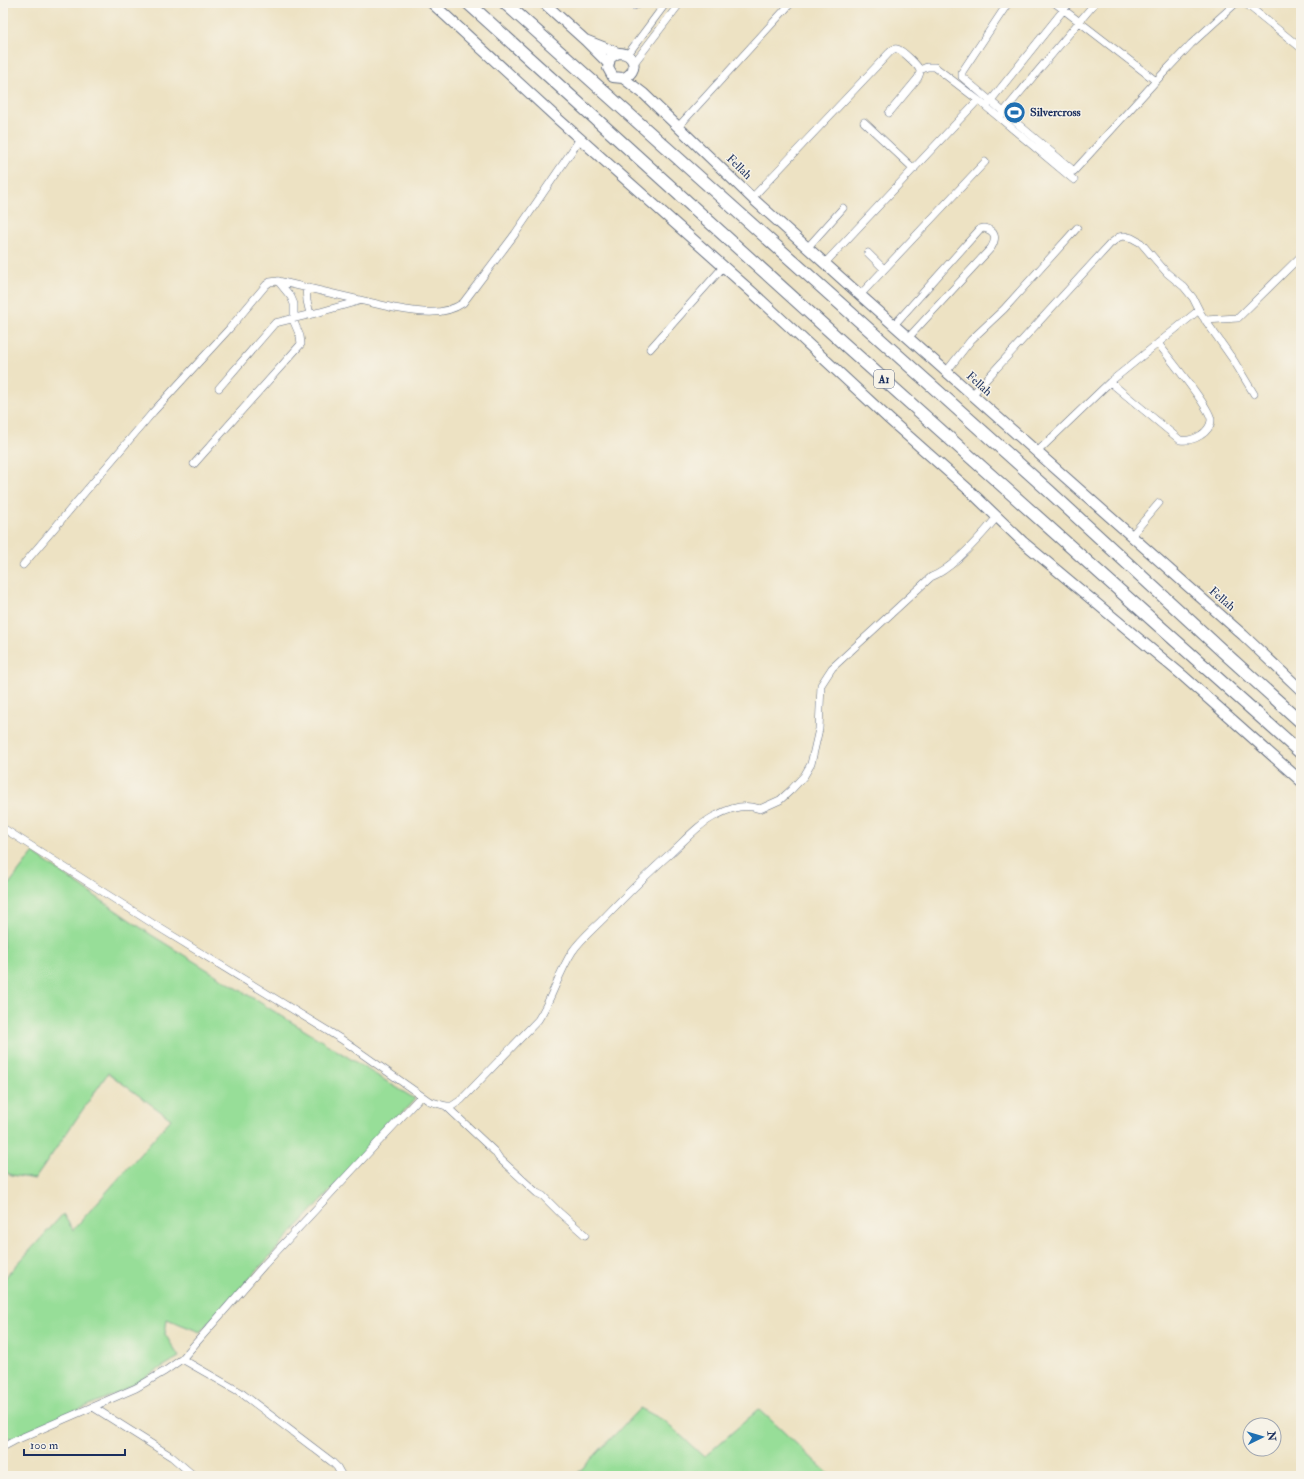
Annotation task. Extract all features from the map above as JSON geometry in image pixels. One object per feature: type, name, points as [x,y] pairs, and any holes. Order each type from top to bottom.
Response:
[{"type":"highway","name":"A1","points":[[468,3],[843,343],[1301,753]]},
{"type":"highway","name":"A1","points":[[505,3],[1055,496],[1301,722]]},
{"type":"street","points":[[432,3],[580,139],[724,266],[1048,563],[1182,675],[1301,781]]},
{"type":"street","name":"Fellah","points":[[544,3],[608,63],[608,68],[613,76],[623,78],[644,94],[752,198],[1243,635],[1301,690]]},
{"type":"street","points":[[628,3],[634,6],[642,3]]},
{"type":"street","points":[[608,63],[610,58],[623,53],[666,3]]},
{"type":"street","points":[[623,78],[631,74],[633,67],[680,3]]},
{"type":"street","points":[[678,127],[791,3]]},
{"type":"street","points":[[1008,3],[962,72],[962,77],[988,104],[1074,180]]},
{"type":"street","points":[[1055,3],[1156,82]]},
{"type":"street","points":[[988,104],[1069,3]]},
{"type":"street","points":[[1001,115],[1095,3]]},
{"type":"street","points":[[1001,115],[1074,171],[1192,44],[1236,3]]},
{"type":"street","points":[[1245,3],[1301,48]]},
{"type":"street","name":"Fellah","points":[[585,40],[623,53],[632,58],[633,67],[644,94]]},
{"type":"street","points":[[752,198],[893,49],[902,51],[920,70]]},
{"type":"street","points":[[920,70],[928,67],[936,67],[978,100],[988,104]]},
{"type":"street","points":[[889,113],[918,78],[920,70]]},
{"type":"street","points":[[825,263],[978,100]]},
{"type":"street","points":[[864,122],[914,169]]},
{"type":"street","points":[[23,565],[153,412],[229,329],[266,285],[270,282],[278,281],[394,308],[427,312],[449,310],[457,307],[463,303],[515,234],[580,139]]},
{"type":"street","points":[[860,295],[985,162]]},
{"type":"street","points":[[808,247],[843,208]]},
{"type":"street","points":[[894,325],[980,229],[984,228],[991,231],[995,239],[990,248],[908,338]]},
{"type":"street","points":[[946,372],[971,340],[1004,309],[1077,228]]},
{"type":"street","points":[[972,395],[1110,244],[1119,237],[1132,238],[1141,243],[1167,273],[1190,294],[1198,310],[1254,394]]},
{"type":"street","points":[[868,253],[884,269]]},
{"type":"street","points":[[1205,320],[1238,318],[1301,256]]},
{"type":"street","points":[[650,349],[724,266]]},
{"type":"street","points":[[194,464],[301,344],[300,336],[294,322],[295,307],[291,297],[278,281]]},
{"type":"street","points":[[306,288],[310,314]]},
{"type":"street","points":[[219,388],[272,326],[278,322],[361,301]]},
{"type":"street","points":[[1037,452],[1110,382],[1198,310]]},
{"type":"street","points":[[1110,382],[1180,440],[1186,441],[1202,434],[1210,424],[1210,415],[1158,343]]},
{"type":"street","points":[[1131,536],[1159,503]]},
{"type":"street","points":[[3,828],[186,944],[341,1039],[421,1096],[438,1104],[452,1106],[461,1100],[533,1025],[545,1009],[564,965],[573,951],[637,884],[715,815],[732,808],[743,806],[750,806],[760,809],[780,800],[804,776],[811,764],[819,729],[821,685],[832,668],[931,577],[942,572],[957,559],[985,532],[997,517]]},
{"type":"street","points":[[3,1447],[136,1388],[182,1359],[264,1265],[421,1096]]},
{"type":"street","points":[[446,1106],[500,1158],[585,1235]]},
{"type":"street","points":[[182,1359],[240,1392],[332,1462],[342,1476]]},
{"type":"street","points":[[93,1407],[172,1457],[194,1476]]},
{"type":"green space","points":[[33,853],[150,934],[415,1099],[200,1332],[167,1319],[165,1334],[179,1357],[122,1391],[11,1439],[3,1433],[3,1280],[63,1214],[73,1230],[171,1119],[108,1073],[35,1179],[11,1175],[3,1171],[3,892]]},
{"type":"green space","points":[[640,1408],[665,1421],[704,1457],[759,1409],[831,1476],[575,1476]]},
{"type":"place","name":"Silvercross","points":[[1014,112]]}]
